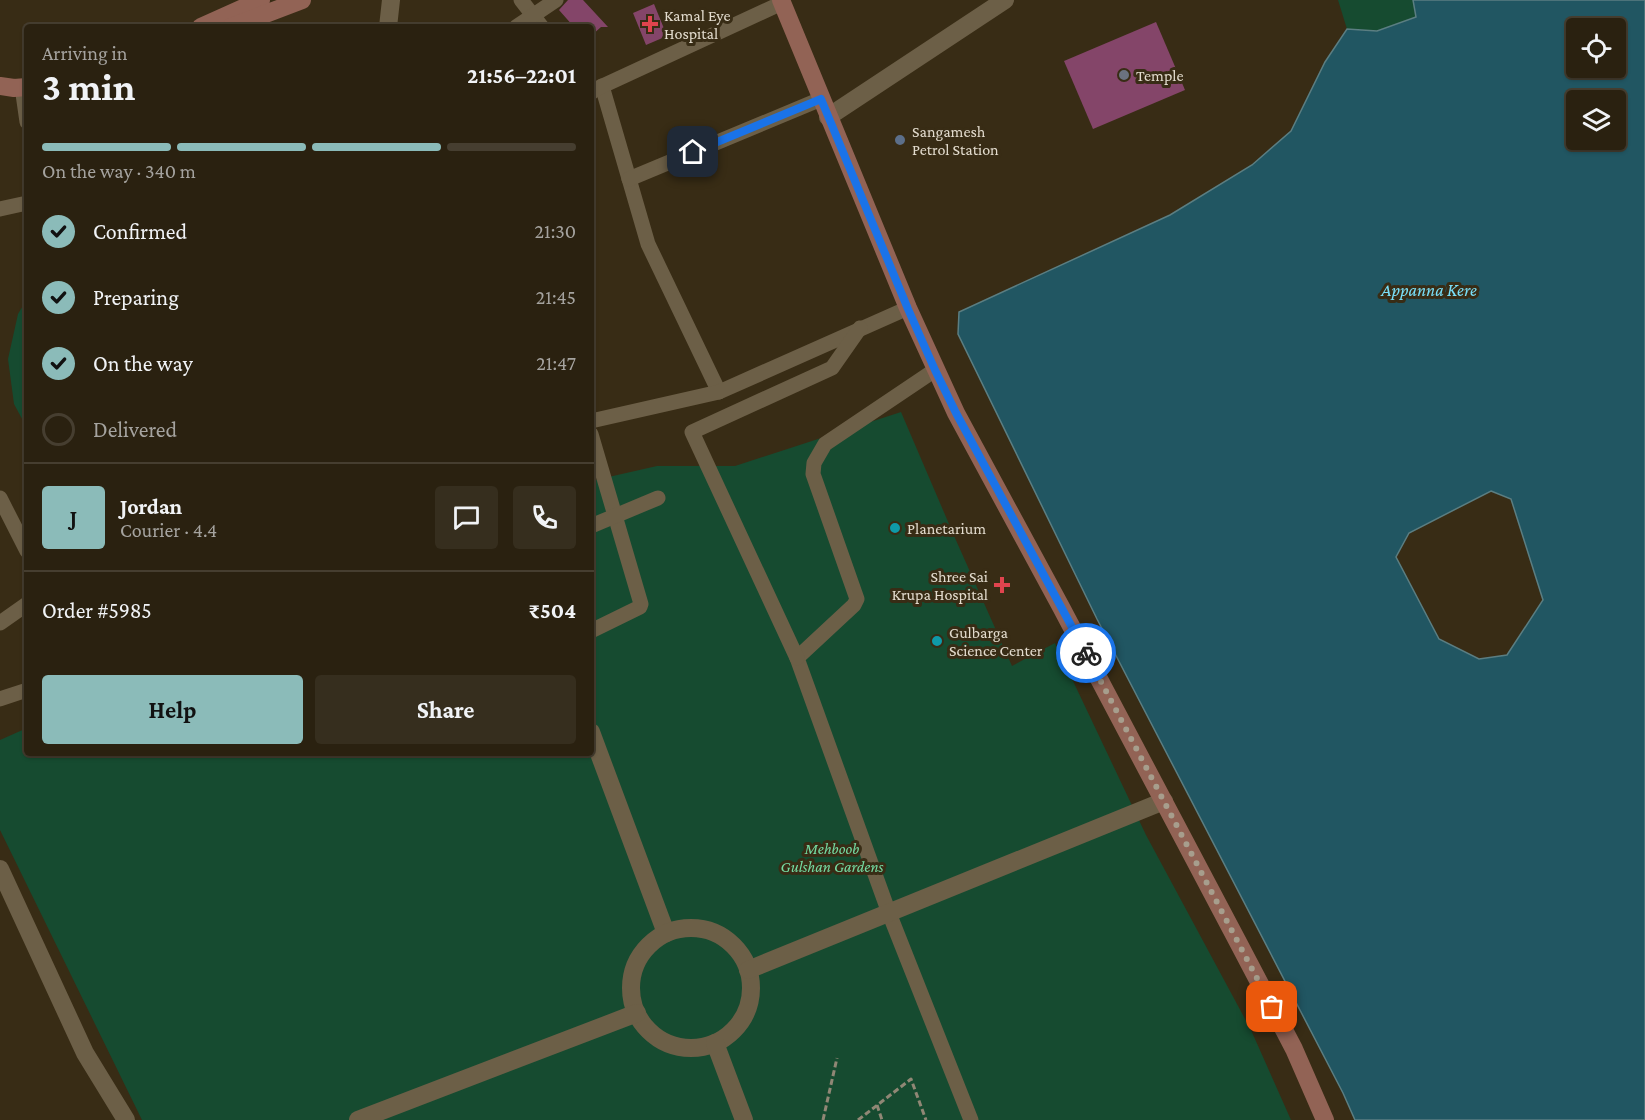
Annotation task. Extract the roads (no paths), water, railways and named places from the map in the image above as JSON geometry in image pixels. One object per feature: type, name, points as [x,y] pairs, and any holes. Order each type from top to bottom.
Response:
[{"type":"main road","points":[[208,24],[261,0]]},
{"type":"main road","points":[[239,24],[302,0]]},
{"type":"main road","points":[[782,1],[828,117],[935,370],[1294,1049],[1325,1120]]},
{"type":"main road","points":[[0,74],[24,83]]},
{"type":"main road","points":[[0,86],[24,83]]},
{"type":"street","points":[[388,24],[391,0]]},
{"type":"street","points":[[521,0],[538,22],[556,0]]},
{"type":"street","points":[[828,117],[1005,0]]},
{"type":"street","points":[[719,392],[648,244],[629,178],[595,88],[782,1]]},
{"type":"street","points":[[629,178],[821,99]]},
{"type":"street","points":[[0,209],[24,204]]},
{"type":"street","points":[[594,420],[719,392],[860,328],[908,309]]},
{"type":"street","points":[[860,328],[832,368],[692,432],[797,658],[889,913],[971,1120]]},
{"type":"street","points":[[797,658],[854,605],[856,599],[813,474],[814,463],[825,444],[935,370]]},
{"type":"street","points":[[594,444],[641,606],[594,630]]},
{"type":"street","points":[[0,498],[24,545]]},
{"type":"street","points":[[594,525],[658,498]]},
{"type":"street","points":[[0,622],[24,606]]},
{"type":"street","points":[[0,699],[24,691]]},
{"type":"street","points":[[594,740],[666,933]]},
{"type":"street","points":[[748,970],[1164,801]]},
{"type":"street","points":[[0,869],[85,1053],[126,1120]]},
{"type":"street","points":[[691,928],[714,933],[734,946],[748,970],[750,998],[743,1019],[722,1040],[701,1048],[680,1048],[668,1045],[645,1028],[637,1013],[632,1002],[631,976],[645,948],[666,933],[691,928]]},
{"type":"street","points":[[358,1120],[637,1013]]},
{"type":"street","points":[[715,1043],[744,1120]]},
{"type":"water","name":"Appanna Kere","points":[[1413,0],[1645,0],[1645,1120],[1355,1120],[1097,619],[958,334],[959,312],[1170,215],[1252,165],[1291,131],[1325,62],[1347,29],[1377,31],[1416,17]],"holes":[[[1491,491],[1511,499],[1543,600],[1507,655],[1479,659],[1439,639],[1396,557],[1409,533]]]},
{"type":"place","name":"Kamal Eye Hospital","points":[[650,24]]},
{"type":"place","name":"Temple","points":[[1124,75]]},
{"type":"place","name":"Sangamesh Petrol Station","points":[[900,140]]},
{"type":"place","name":"Planetarium","points":[[895,528]]},
{"type":"place","name":"Shree Sai Krupa Hospital","points":[[1002,585]]},
{"type":"place","name":"Gulbarga Science Center","points":[[937,641]]},
{"type":"park label","name":"Mehboob Gulshan Gardens","points":[[832,857]]}]
